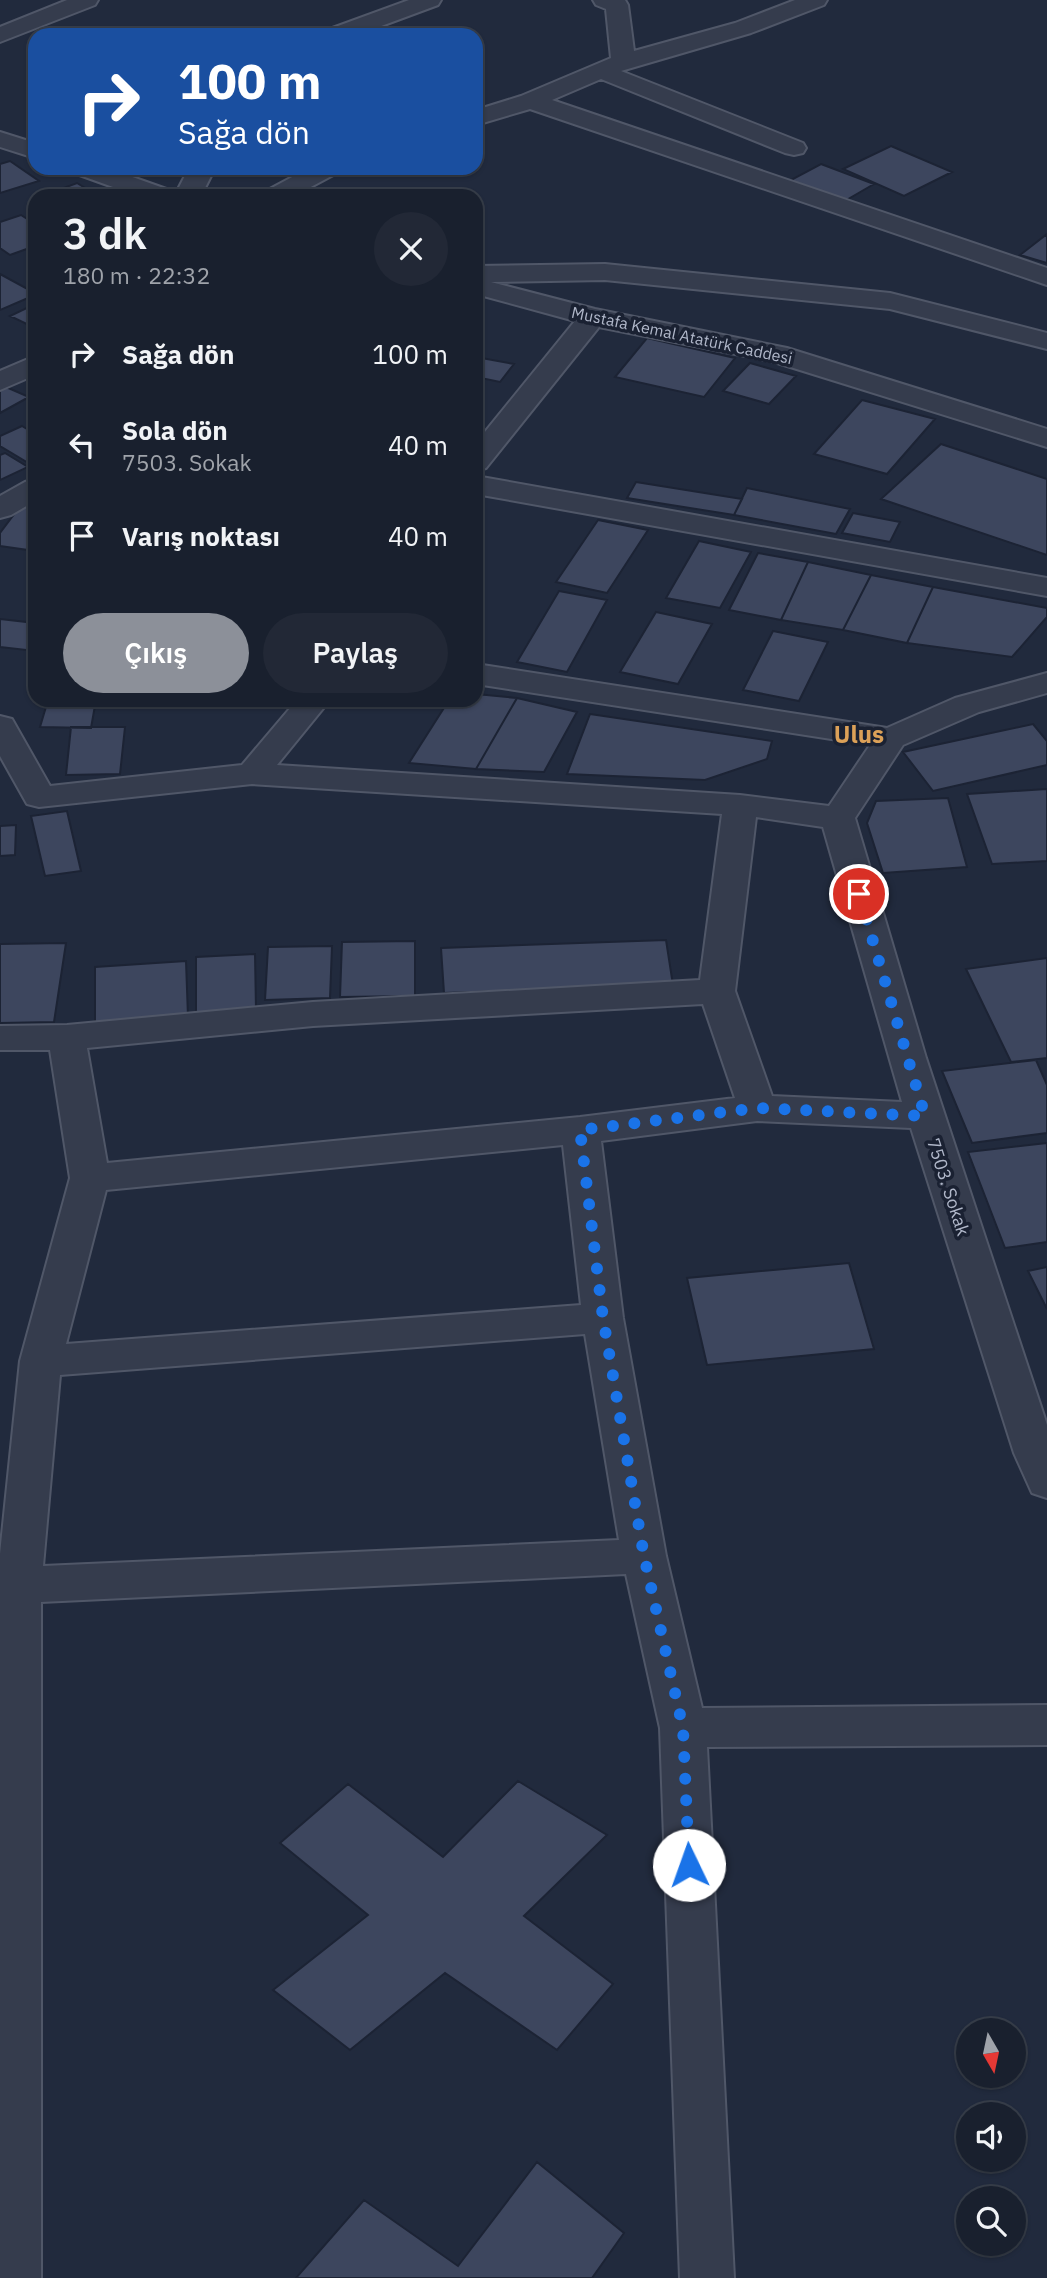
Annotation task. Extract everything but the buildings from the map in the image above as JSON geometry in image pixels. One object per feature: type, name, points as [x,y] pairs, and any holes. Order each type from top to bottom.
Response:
[{"type":"street","points":[[0,35],[87,0]]},
{"type":"street","points":[[354,28],[430,0]]},
{"type":"street","points":[[604,0],[617,5],[612,66]]},
{"type":"street","points":[[741,0],[743,28]]},
{"type":"street","points":[[483,116],[530,101],[612,66],[743,28],[816,0]]},
{"type":"street","points":[[612,66],[794,148]]},
{"type":"street","points":[[530,101],[1047,277]]},
{"type":"street","points":[[0,139],[28,149]]},
{"type":"street","points":[[103,175],[143,189]]},
{"type":"street","points":[[288,189],[315,175]]},
{"type":"street","points":[[483,274],[605,272],[890,301],[1047,341]]},
{"type":"street","name":"Mustafa Kemal Atatürk Caddesi","points":[[483,288],[592,317],[777,354],[1047,438]]},
{"type":"street","points":[[483,453],[592,317]]},
{"type":"street","points":[[0,382],[28,368]]},
{"type":"street","points":[[483,486],[1047,587]]},
{"type":"street","points":[[0,509],[28,492]]},
{"type":"street","points":[[483,675],[891,738],[967,705],[1047,683]]},
{"type":"street","points":[[252,774],[308,707]]},
{"type":"street","points":[[0,726],[38,797],[252,774],[740,805],[838,818],[891,738]]},
{"type":"street","points":[[740,805],[717,991],[757,1108]]},
{"type":"street","name":"7503. Sokak","points":[[838,818],[872,944],[925,1116],[1035,1454],[1047,1481]]},
{"type":"street","points":[[0,1038],[67,1037],[313,1014],[717,991]]},
{"type":"street","points":[[15,2278],[9,2054],[10,1586],[41,1361],[90,1178],[67,1037]]},
{"type":"street","points":[[90,1178],[580,1130],[757,1108],[925,1116]]},
{"type":"street","points":[[580,1130],[603,1318],[644,1556],[683,1728],[707,2278]]},
{"type":"street","points":[[41,1361],[603,1318]]},
{"type":"street","points":[[10,1586],[644,1556]]},
{"type":"street","points":[[683,1728],[1047,1725]]},
{"type":"district","name":"Ulus","points":[[859,735]]},
{"type":"route","points":[[689,1865],[683,1728],[644,1556],[603,1318],[580,1130],[757,1108],[925,1116],[859,894]]}]
